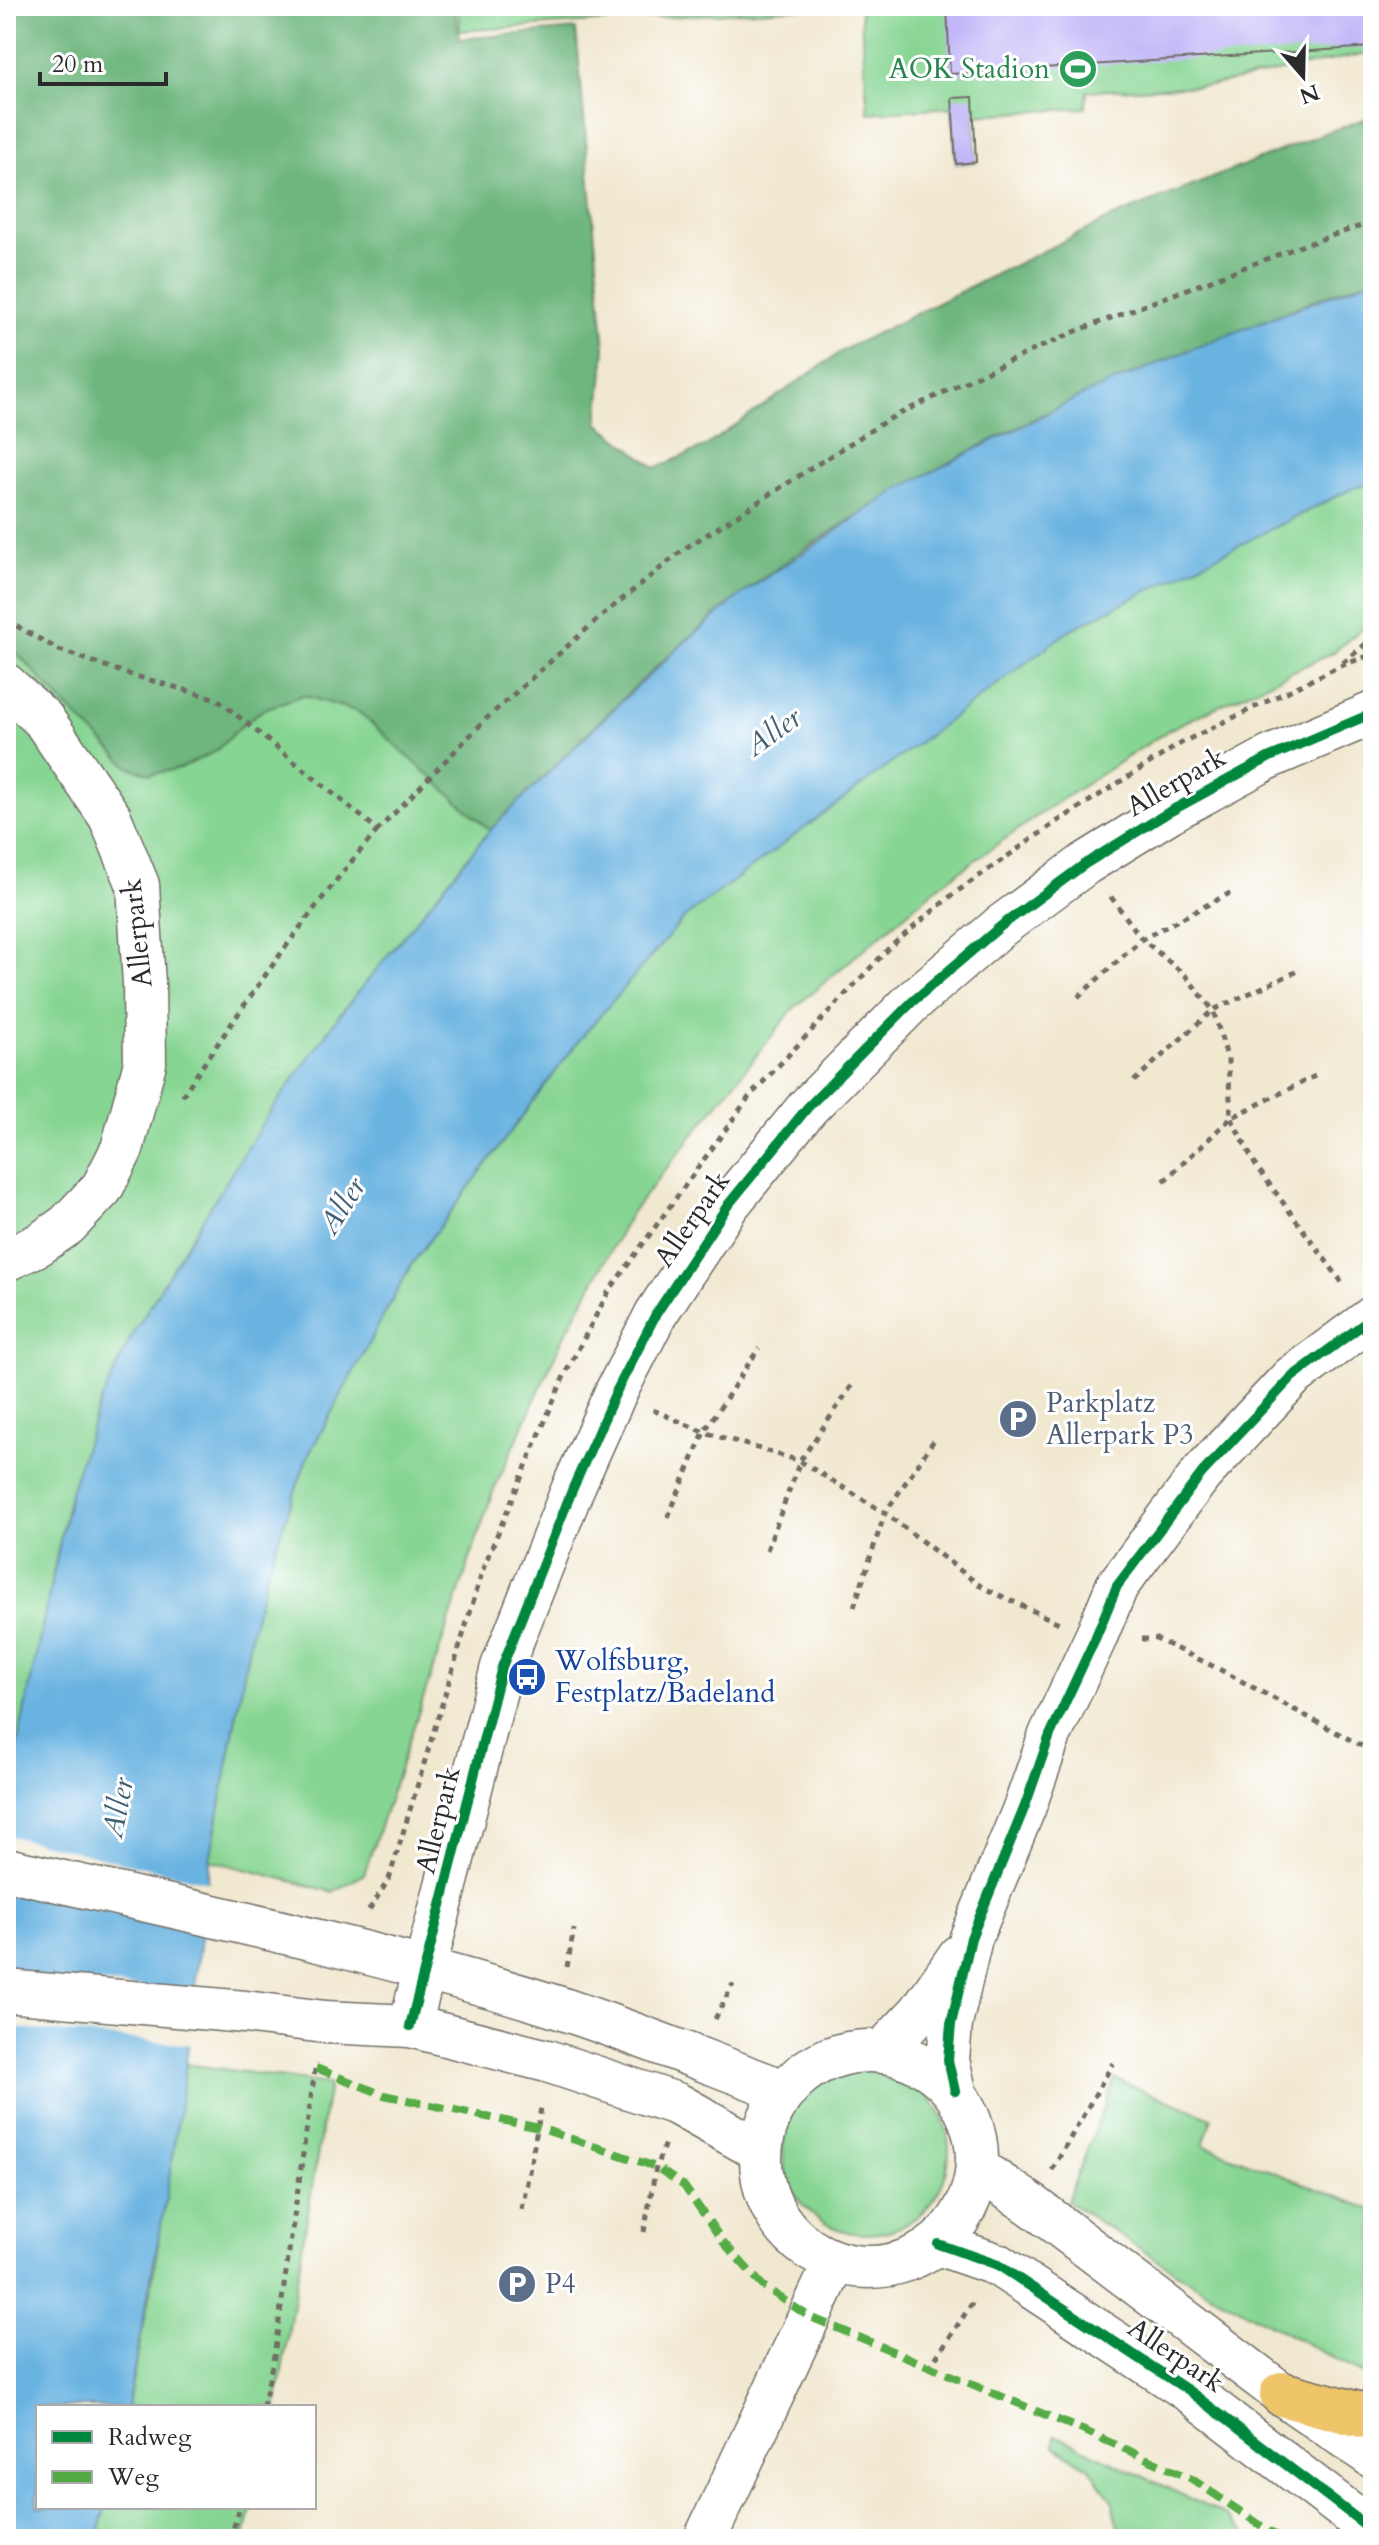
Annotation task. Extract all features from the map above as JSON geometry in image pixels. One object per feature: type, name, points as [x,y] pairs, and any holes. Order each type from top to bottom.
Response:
[{"type":"main road","points":[[1282,2394],[1373,2418]]},
{"type":"street","name":"Allerpark","points":[[6,685],[43,719],[110,817],[138,885],[145,1063],[122,1149],[102,1188],[67,1225],[38,1245],[6,1260]]},
{"type":"street","name":"Allerpark","points":[[410,2026],[500,1673],[573,1488],[615,1394],[656,1314],[728,1205],[808,1107],[912,1002],[1001,926],[1085,864],[1169,812],[1270,757],[1373,713]]},
{"type":"street","points":[[955,2091],[948,2060],[951,2024],[971,1938],[1025,1806],[1050,1735],[1117,1586],[1202,1473],[1292,1377],[1371,1318]]},
{"type":"street","points":[[6,1869],[262,1927],[424,1969],[559,2008],[784,2091]]},
{"type":"street","points":[[883,2051],[920,2012],[971,1938]]},
{"type":"street","points":[[6,1991],[325,2022],[410,2026],[547,2061],[677,2104],[761,2151]]},
{"type":"street","points":[[883,2051],[906,2057],[934,2071],[955,2091],[970,2116],[978,2146],[978,2169],[970,2201],[960,2220],[938,2244],[906,2262],[876,2268],[835,2262],[801,2244],[779,2220],[767,2196],[761,2151],[768,2119],[784,2091],[811,2067],[847,2053],[883,2051]]},
{"type":"street","name":"Allerpark","points":[[978,2169],[1032,2205],[1282,2394],[1373,2457]]},
{"type":"street","name":"Allerpark","points":[[938,2244],[998,2265],[1024,2282],[1192,2393],[1373,2531]]},
{"type":"street","points":[[705,2539],[835,2262]]},
{"type":"path","points":[[180,1099],[328,890],[378,830],[487,718],[599,618],[671,559],[887,420],[979,375],[1074,332],[1298,247],[1373,222]]},
{"type":"path","points":[[6,620],[59,650],[125,673],[217,699],[378,830]]},
{"type":"path","points":[[1338,667],[1373,638]]},
{"type":"path","points":[[1055,823],[1142,939],[1185,975],[1213,1010],[1228,1060],[1231,1118],[1256,1166],[1371,1318]]},
{"type":"path","points":[[1078,997],[1142,939],[1230,893]]},
{"type":"path","points":[[1134,1081],[1213,1010],[1296,972]]},
{"type":"path","points":[[1164,1181],[1231,1118],[1315,1076]]},
{"type":"path","points":[[668,1517],[704,1432],[759,1348]]},
{"type":"path","points":[[564,1376],[704,1432],[800,1461],[885,1513],[982,1587],[1095,1639],[1156,1639],[1219,1669],[1373,1752]]},
{"type":"path","points":[[767,1550],[800,1461],[853,1384]]},
{"type":"path","points":[[854,1607],[885,1513],[934,1440]]},
{"type":"path","points":[[263,2405],[274,2356],[318,2050],[325,2022]]},
{"type":"path","points":[[230,2539],[239,2509]]},
{"type":"green space","points":[[6,6],[455,6],[459,39],[576,29],[605,349],[598,423],[656,468],[704,447],[845,349],[984,280],[1111,218],[1373,116],[1373,279],[1178,355],[1047,412],[858,514],[799,553],[708,621],[613,708],[490,830],[359,712],[303,695],[264,709],[242,725],[216,751],[181,768],[151,774],[129,767],[66,706],[6,641]]},
{"type":"green space","points":[[459,6],[831,6],[460,31]]},
{"type":"green space","name":"AOK Stadion","points":[[860,6],[1373,6],[1373,52],[1209,86],[1087,91],[1086,108],[974,115],[976,162],[956,164],[952,107],[868,113]]},
{"type":"green space","points":[[1373,483],[1373,619],[1334,652],[1172,728],[1043,812],[940,885],[794,1008],[631,1213],[563,1338],[492,1494],[364,1874],[333,1892],[210,1860],[252,1629],[268,1568],[307,1458],[411,1265],[580,1039],[628,980],[683,918],[1071,629],[1353,488]]},
{"type":"green space","points":[[6,641],[66,706],[151,774],[181,768],[216,751],[242,725],[264,709],[303,695],[359,712],[490,830],[341,1013],[264,1121],[131,1337],[71,1489],[6,1799]]},
{"type":"green space","points":[[186,2064],[329,2084],[276,2405],[127,2405],[152,2283]]},
{"type":"green space","points":[[866,2068],[898,2074],[925,2092],[943,2119],[949,2151],[943,2183],[925,2210],[898,2228],[866,2234],[834,2228],[807,2210],[789,2183],[783,2151],[789,2119],[807,2092],[834,2074]]},
{"type":"green space","points":[[1115,2079],[1212,2118],[1203,2145],[1373,2210],[1373,2379],[1199,2287],[1067,2201]]},
{"type":"green space","points":[[1055,2435],[1227,2516],[1252,2539],[1121,2539],[1113,2502],[1090,2468],[1054,2446]]},
{"type":"green space","points":[[106,2509],[252,2509],[244,2539],[98,2539]]},
{"type":"water","name":"Aller","points":[[1373,279],[1373,483],[1353,488],[1071,629],[684,918],[580,1039],[411,1265],[307,1458],[268,1568],[252,1629],[210,1860],[186,2064],[166,2198],[127,2405],[36,2405],[36,2509],[106,2509],[98,2539],[6,2539],[6,1799],[71,1489],[97,1410],[131,1337],[264,1121],[341,1013],[490,830],[625,698],[742,594],[900,488],[1081,396],[1194,348]]},
{"type":"pier","points":[[6,1835],[212,1883],[205,1934],[6,1888]]},
{"type":"pier","points":[[6,1974],[198,1993],[192,2045],[6,2027]]},
{"type":"building","points":[[947,6],[1373,6],[1373,47],[950,74]]},
{"type":"building","points":[[973,97],[976,162],[956,164],[952,98]]},
{"type":"marked path","points":[[316,2068],[384,2095],[539,2128],[656,2167],[684,2186],[724,2243],[763,2286],[808,2316],[1192,2479],[1281,2539]]},
{"type":"cycle path","points":[[410,2026],[502,1667],[573,1488],[615,1394],[656,1314],[728,1205],[808,1107],[912,1002],[1001,926],[1085,864],[1169,812],[1270,757],[1373,713]]},
{"type":"cycle path","points":[[955,2091],[948,2060],[951,2024],[971,1938],[1025,1806],[1050,1735],[1117,1586],[1202,1473],[1292,1377],[1373,1317]]},
{"type":"cycle path","points":[[938,2244],[998,2265],[1192,2393],[1373,2531]]},
{"type":"place","name":"AOK Stadion","points":[[1078,69]]},
{"type":"place","name":"Parkplatz Allerpark P3","points":[[1018,1419]]},
{"type":"place","name":"Wolfsburg, Festplatz/Badeland","points":[[527,1677]]},
{"type":"place","name":"P4","points":[[517,2284]]}]
